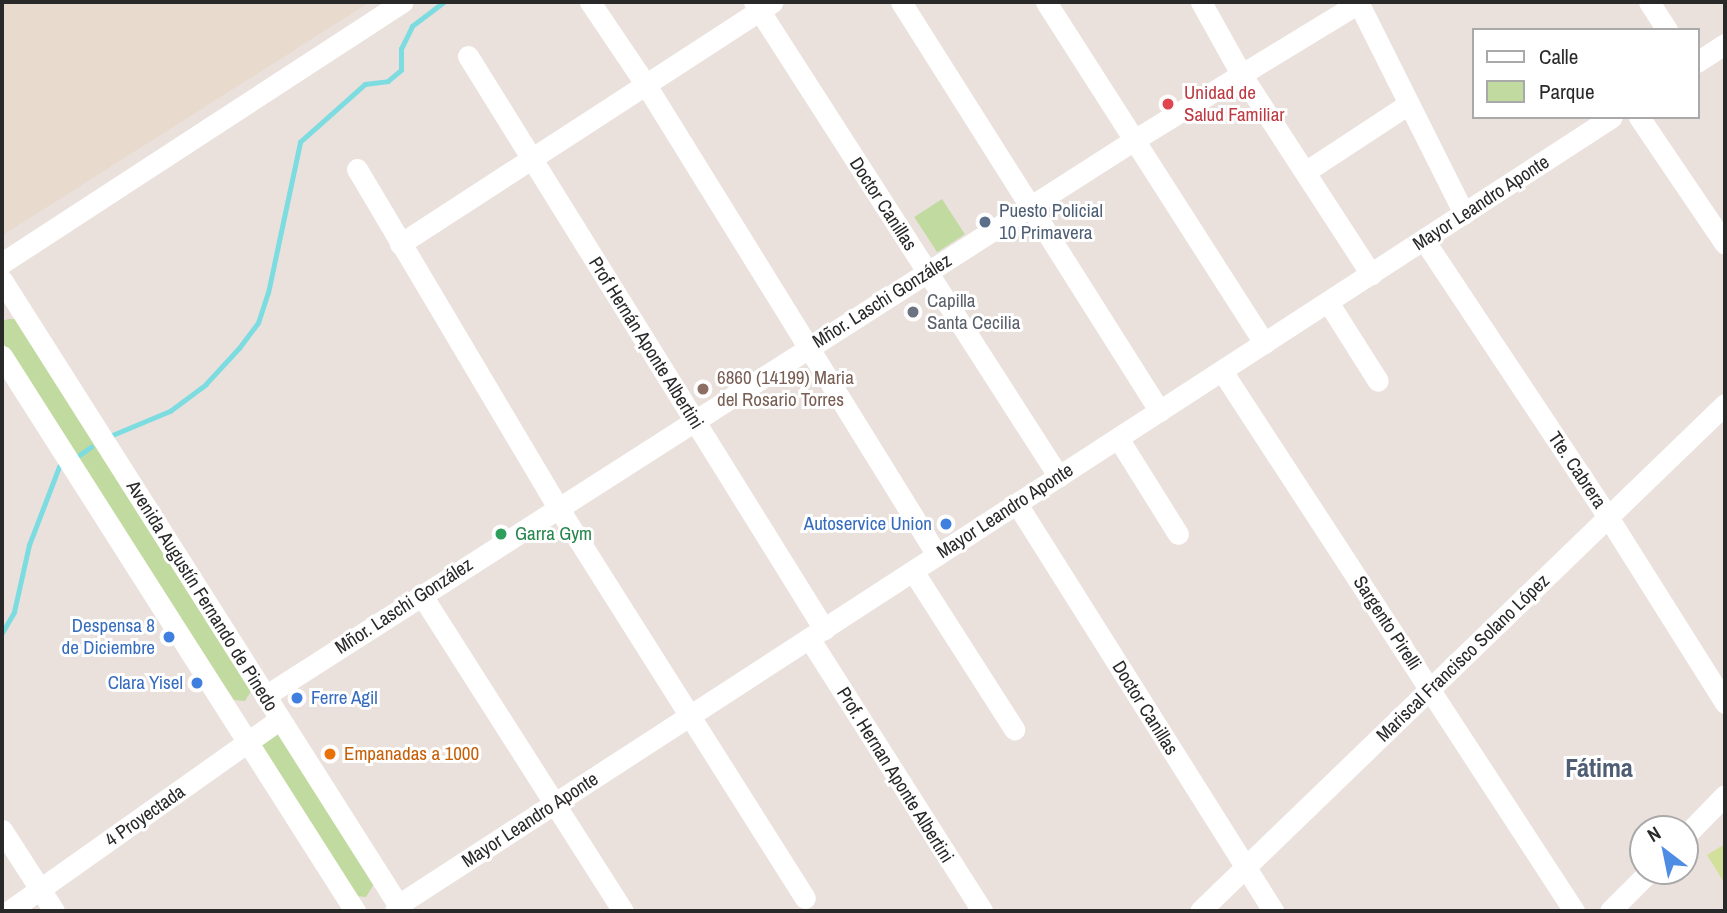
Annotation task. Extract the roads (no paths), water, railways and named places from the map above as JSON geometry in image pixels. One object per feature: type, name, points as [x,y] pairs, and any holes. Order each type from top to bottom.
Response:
[{"type":"street","points":[[2,263],[402,2]]},
{"type":"street","points":[[590,2],[646,85],[937,555]]},
{"type":"street","points":[[901,2],[1160,411]]},
{"type":"street","points":[[1046,2],[1264,343]]},
{"type":"street","points":[[1201,2],[1241,74],[1371,274]]},
{"type":"street","points":[[1358,2],[1407,105],[1464,214]]},
{"type":"street","name":"Mñor. Laschi González","points":[[265,695],[1134,140],[1358,2]]},
{"type":"street","points":[[1649,2],[1666,28]]},
{"type":"street","points":[[400,244],[646,85],[761,4]]},
{"type":"street","name":"Doctor Canillas","points":[[761,4],[927,273],[1059,477]]},
{"type":"street","points":[[1699,61],[1725,44]]},
{"type":"street","name":"Prof Hernán Aponte Albertini","points":[[468,56],[694,421],[817,634]]},
{"type":"street","points":[[1305,172],[1407,105]]},
{"type":"street","name":"Mayor Leandro Aponte","points":[[398,909],[553,805],[1609,119]]},
{"type":"street","points":[[1640,119],[1725,244]]},
{"type":"street","points":[[357,169],[559,509],[805,898]]},
{"type":"street","name":"Tte. Cabrera","points":[[1424,240],[1608,517],[1725,703]]},
{"type":"street","name":"Avenida Augustín Fernando de Pinedo","points":[[2,280],[9,307],[265,695],[398,909]]},
{"type":"street","points":[[1328,302],[1378,381]]},
{"type":"street","name":"Avenida Augustín Fernando de Pinedo","points":[[2,356],[355,911]]},
{"type":"street","name":"Sargento Pirelli","points":[[1222,371],[1574,911]]},
{"type":"street","name":"Mariscal Francisco Solano López","points":[[1200,911],[1725,404]]},
{"type":"street","points":[[1118,438],[1178,534]]},
{"type":"street","name":"Doctor Canillas","points":[[1017,504],[1273,911]]},
{"type":"street","points":[[913,571],[1014,729]]},
{"type":"street","points":[[421,594],[623,911]]},
{"type":"street","name":"Prof. Hernan Aponte Albertini","points":[[817,634],[982,911]]},
{"type":"street","name":"4 Proyectada","points":[[9,911],[280,719]]},
{"type":"street","points":[[1699,822],[1725,795]]},
{"type":"street","points":[[2,830],[54,911]]},
{"type":"street","points":[[1610,911],[1636,885]]},
{"type":"waterway","points":[[110,436],[170,411],[205,385],[239,348],[258,323],[268,293],[300,142],[365,84],[388,81],[401,70],[401,49],[412,26],[444,2]]},
{"type":"waterway","points":[[78,456],[91,447]]},
{"type":"waterway","points":[[2,633],[14,612],[29,545],[59,467]]},
{"type":"place","name":"Unidad de Salud Familiar","points":[[1168,104]]},
{"type":"place","name":"Puesto Policial 10 Primavera","points":[[985,222]]},
{"type":"place","name":"Capilla Santa Cecilia","points":[[913,312]]},
{"type":"place","name":"6860 (14199) Maria del Rosario Torres","points":[[703,389]]},
{"type":"place","name":"Autoservice Union","points":[[946,524]]},
{"type":"place","name":"Garra Gym","points":[[501,534]]},
{"type":"place","name":"Despensa 8 de Diciembre","points":[[169,637]]},
{"type":"place","name":"Clara Yisel","points":[[197,683]]},
{"type":"place","name":"Ferre Agil","points":[[297,698]]},
{"type":"place","name":"Empanadas a 1000","points":[[330,754]]},
{"type":"district","name":"Fátima","points":[[1599,768]]}]
